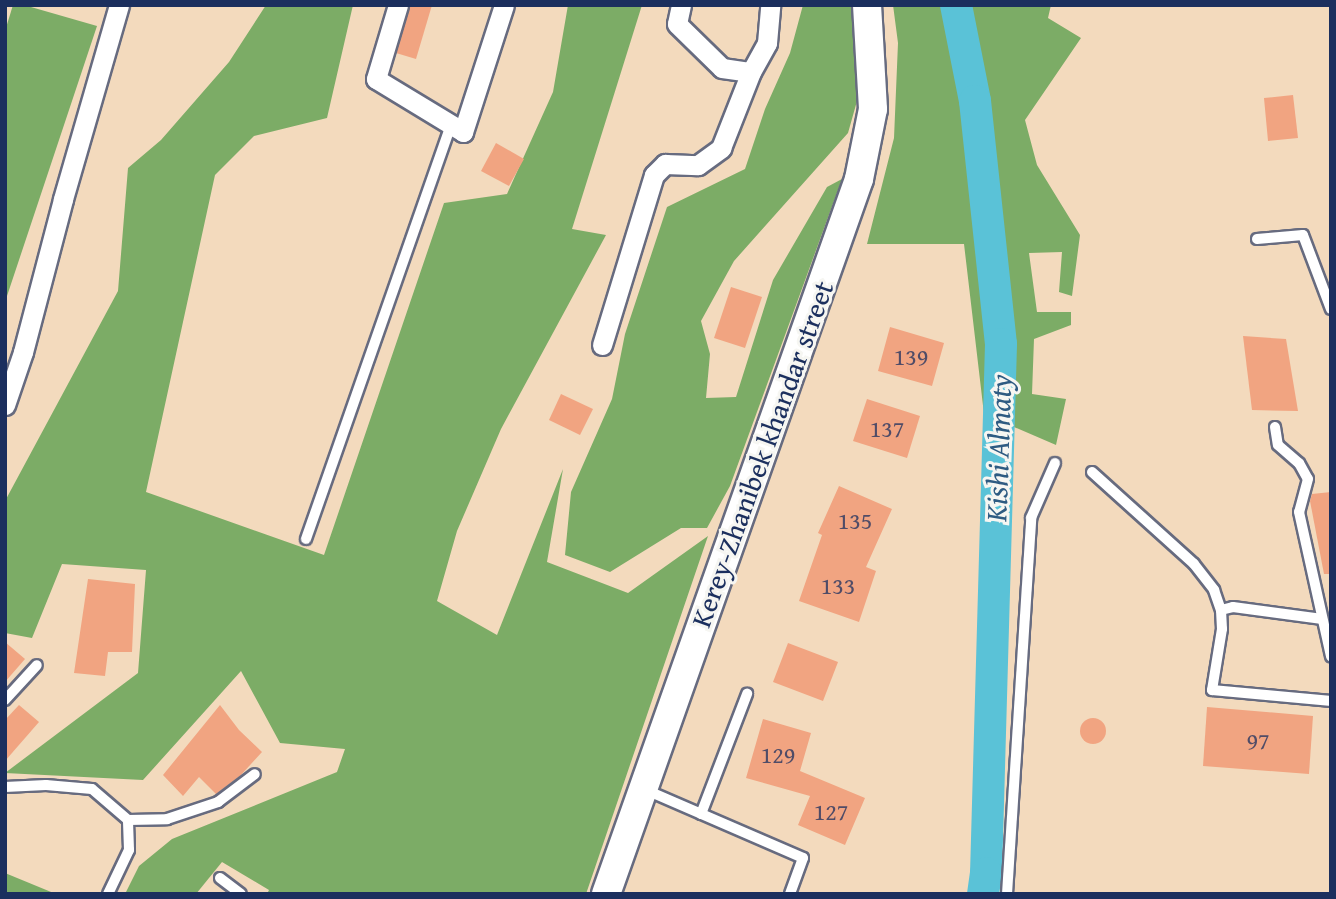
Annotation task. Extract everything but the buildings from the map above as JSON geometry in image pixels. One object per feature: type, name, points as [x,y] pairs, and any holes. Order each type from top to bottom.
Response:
[{"type":"main road","name":"Kerey-Zhanibek khandar street","points":[[606,894],[859,179],[873,109],[867,5]]},
{"type":"street","points":[[5,405],[23,352],[63,199],[119,5]]},
{"type":"street","points":[[398,5],[376,79],[463,132],[504,5]]},
{"type":"street","points":[[681,5],[677,24],[722,68],[751,72]]},
{"type":"street","points":[[601,345],[654,175],[665,164],[698,165],[721,148],[751,72],[767,43],[770,5]]},
{"type":"lane","points":[[306,539],[451,124]]},
{"type":"lane","points":[[1257,239],[1303,235],[1331,309]]},
{"type":"lane","points":[[1275,426],[1278,445],[1299,463],[1308,480],[1299,512],[1331,656]]},
{"type":"lane","points":[[1007,894],[1031,518],[1055,463]]},
{"type":"lane","points":[[1092,472],[1194,564],[1214,590],[1221,610],[1222,629],[1213,690],[1331,701]]},
{"type":"lane","points":[[1221,610],[1233,607],[1322,619]]},
{"type":"lane","points":[[5,699],[37,665]]},
{"type":"lane","points":[[701,814],[747,694]]},
{"type":"lane","points":[[5,787],[46,785],[92,789],[128,820],[167,819],[218,802],[255,774]]},
{"type":"lane","points":[[643,788],[803,858],[790,894]]},
{"type":"lane","points":[[108,894],[129,850],[128,820]]},
{"type":"lane","points":[[220,878],[241,894]]},
{"type":"green space","points":[[13,5],[24,5],[97,26],[5,302],[5,31]]},
{"type":"green space","points":[[266,5],[353,5],[327,118],[254,136],[215,175],[146,492],[324,555],[444,203],[507,194],[553,92],[568,5],[642,5],[572,229],[606,235],[501,429],[457,531],[437,601],[497,635],[563,469],[547,562],[628,593],[708,536],[586,894],[267,894],[269,890],[222,862],[196,894],[125,894],[139,866],[172,839],[337,772],[345,749],[280,743],[241,671],[143,780],[5,773],[138,673],[146,570],[62,564],[32,638],[5,633],[5,501],[118,291],[128,168],[161,140],[229,62]]},
{"type":"green space","points":[[803,5],[851,5],[859,94],[848,133],[734,261],[701,321],[710,354],[706,398],[736,397],[773,280],[827,187],[842,179],[730,486],[707,528],[681,528],[610,572],[565,555],[571,492],[612,399],[625,334],[667,207],[745,169],[765,109],[790,53]]},
{"type":"green space","points":[[893,5],[1051,5],[1048,18],[1081,38],[1025,120],[1037,165],[1080,235],[1072,296],[1059,292],[1062,252],[1029,253],[1037,312],[1071,312],[1071,325],[1034,339],[1032,394],[1066,399],[1056,445],[984,414],[964,244],[867,244],[894,138],[898,43]]},
{"type":"green space","points":[[5,873],[56,894],[5,894]]},
{"type":"waterway","name":"Kіshі Almaty","points":[[956,5],[975,101],[1001,344],[986,873],[983,894]]}]
